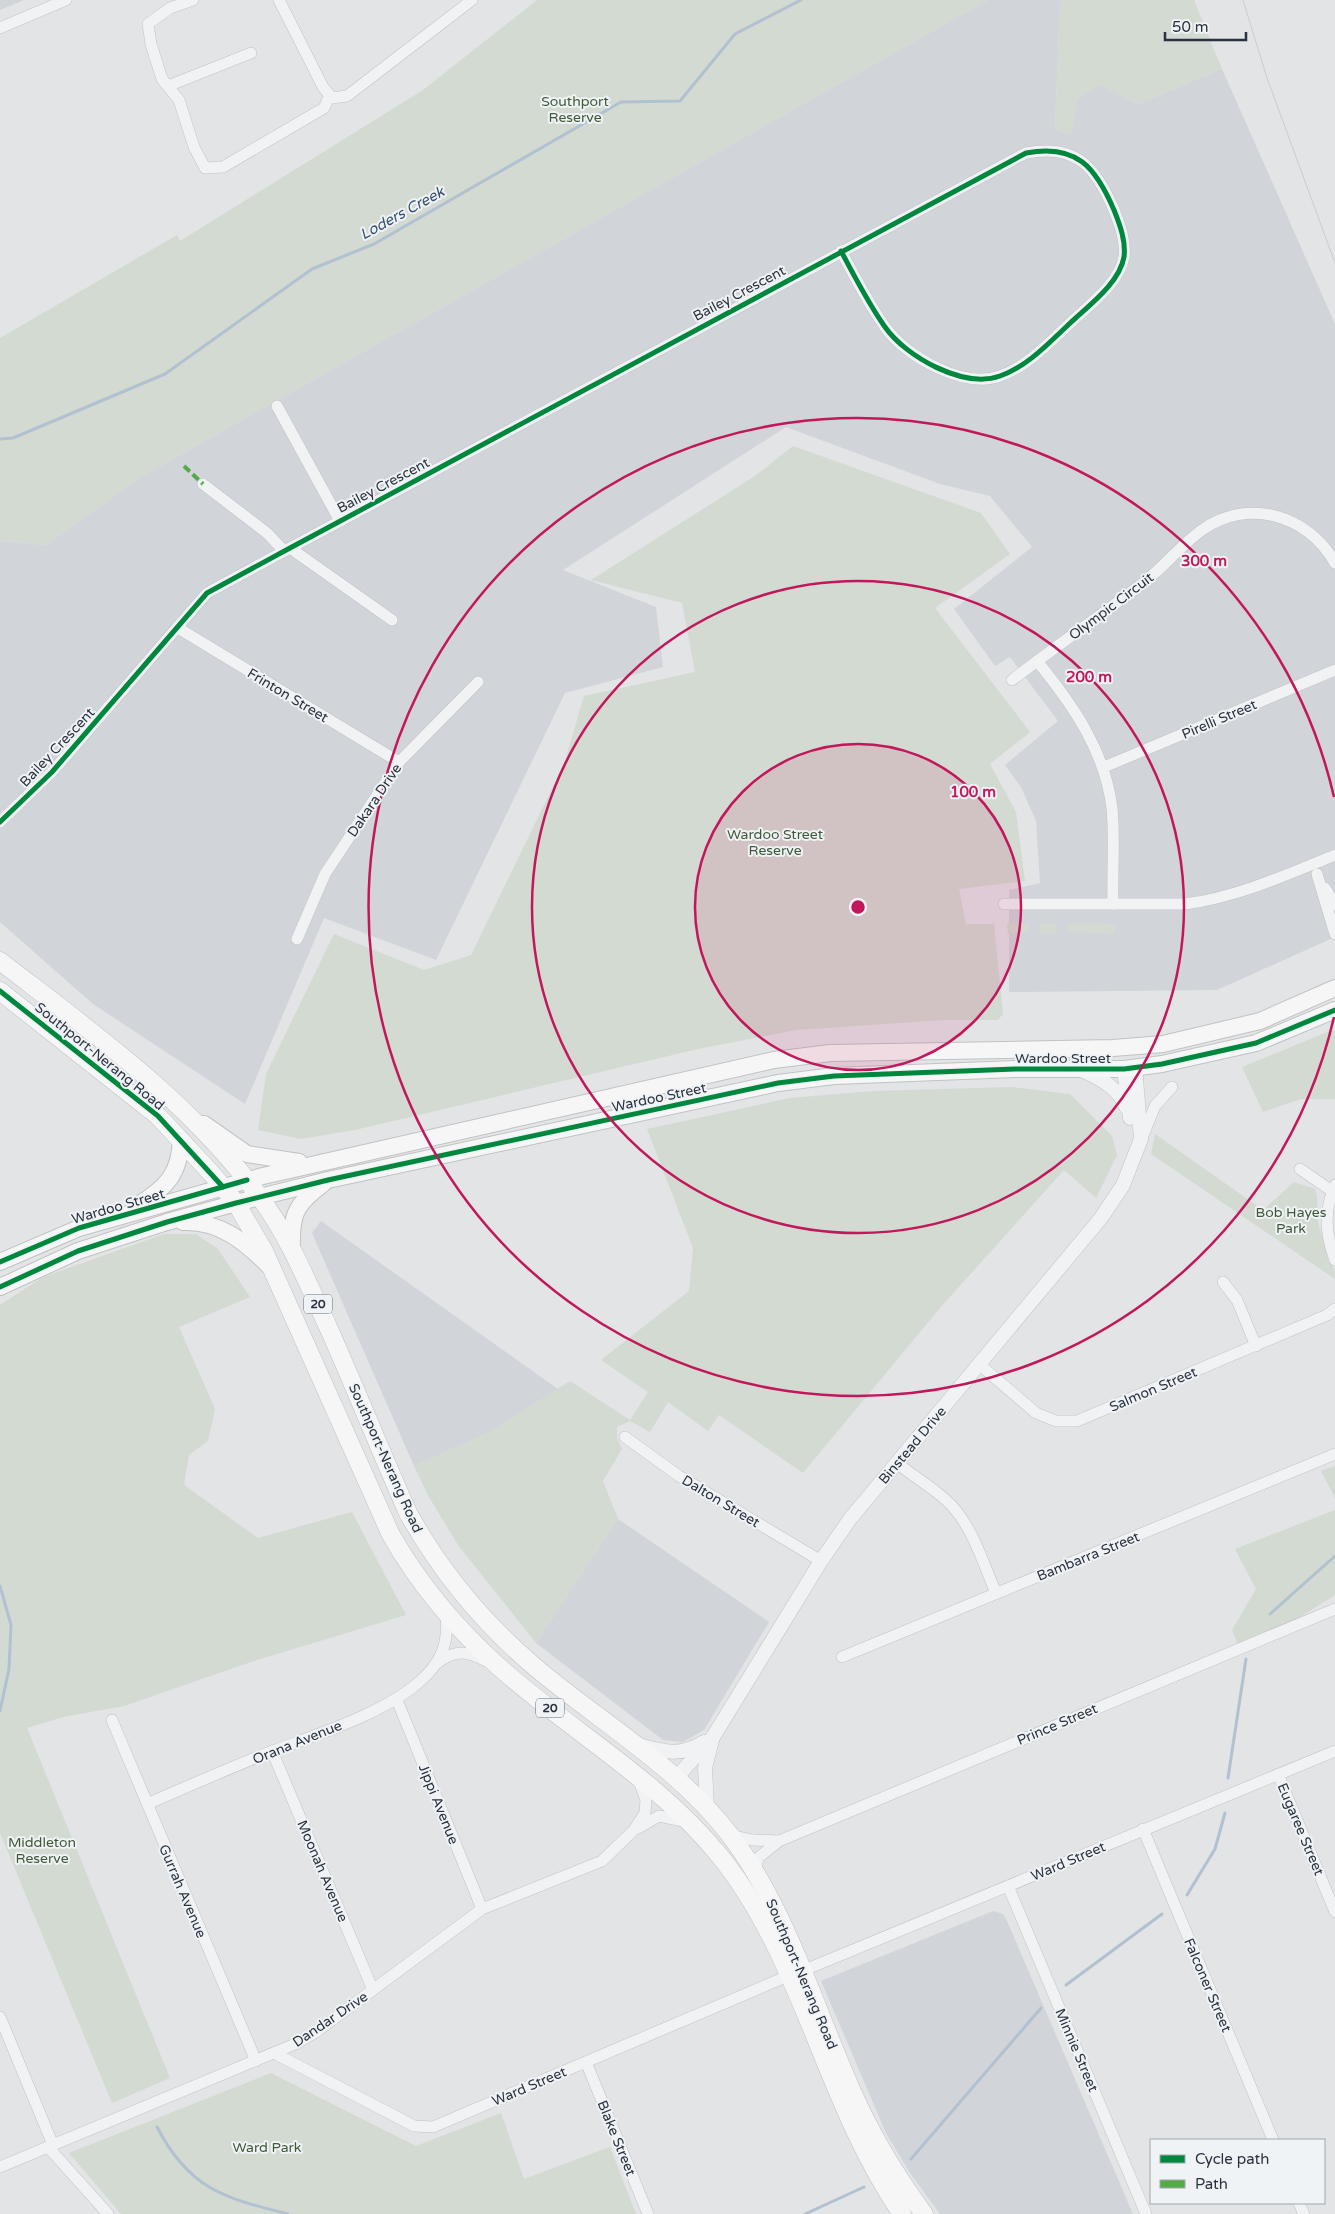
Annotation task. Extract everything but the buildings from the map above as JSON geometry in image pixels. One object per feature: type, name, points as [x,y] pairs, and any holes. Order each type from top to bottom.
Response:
[{"type":"main road","name":"Southport-Nerang Road","points":[[0,961],[132,1063],[188,1112],[260,1197],[292,1250],[307,1280],[408,1513],[430,1551],[463,1596],[488,1624],[535,1667],[676,1778],[707,1808],[730,1835],[755,1872],[782,1923],[795,1974],[852,2128],[888,2194]]},
{"type":"main road","name":"Wardoo Street","points":[[0,1262],[78,1228],[246,1180],[774,1060],[830,1053],[1128,1048],[1189,1039],[1260,1020],[1335,988]]},
{"type":"main road","name":"Southport-Nerang Road","points":[[0,990],[130,1094],[181,1140],[236,1203],[274,1271],[392,1535],[418,1578],[446,1613],[498,1667],[636,1775],[687,1819],[719,1854],[740,1883],[795,1974],[866,2122],[924,2214]]},
{"type":"main road","name":"Wardoo Street","points":[[0,1287],[78,1252],[167,1222],[236,1203],[328,1180],[778,1083],[834,1076],[1015,1069],[1080,1070],[1130,1068],[1175,1062],[1242,1047],[1335,1010]]},
{"type":"main road","points":[[1128,1048],[1130,1068]]},
{"type":"main road","points":[[188,1112],[247,1154],[287,1162],[317,1163]]},
{"type":"main road","points":[[118,1216],[154,1196],[172,1179],[180,1155],[181,1140]]},
{"type":"main road","points":[[292,1250],[291,1225],[295,1210],[309,1194],[328,1180]]},
{"type":"main road","points":[[167,1222],[192,1221],[217,1226],[246,1244],[274,1271]]},
{"type":"main road","points":[[676,1778],[673,1791],[687,1819]]},
{"type":"main road","name":"20","points":[[888,2194],[902,2214]]},
{"type":"street","points":[[0,28],[66,0]]},
{"type":"street","points":[[193,0],[170,8],[148,24],[151,44],[162,79],[179,100],[194,148],[205,168],[222,167],[324,108],[330,95]]},
{"type":"street","points":[[279,0],[323,87],[332,98],[347,96],[472,0]]},
{"type":"street","points":[[168,86],[251,53]]},
{"type":"street","name":"Bailey Crescent","points":[[0,822],[52,772],[208,593],[841,251],[1026,153],[1039,150],[1062,152],[1084,163],[1093,170],[1099,178],[1122,230],[1124,258],[1118,272],[1107,287],[1052,341],[1015,370],[989,380],[960,376],[939,369],[900,343],[886,328],[841,251]]},
{"type":"street","points":[[277,406],[340,521]]},
{"type":"street","points":[[203,484],[287,549],[392,620]]},
{"type":"street","name":"Olympic Circuit","points":[[1012,680],[1145,582],[1198,533],[1228,517],[1254,512],[1284,518],[1314,536],[1328,550],[1335,562]]},
{"type":"street","name":"Frinton Street","points":[[178,628],[399,762]]},
{"type":"street","points":[[1037,661],[1081,721],[1104,767],[1112,811],[1113,904]]},
{"type":"street","name":"Pirelli Street","points":[[1104,767],[1335,670]]},
{"type":"street","name":"Dakara Drive","points":[[297,939],[325,874],[399,762],[478,682]]},
{"type":"street","points":[[1004,904],[1185,904],[1241,893],[1315,869],[1335,855]]},
{"type":"street","points":[[1315,869],[1335,905]]},
{"type":"street","points":[[1315,869],[1335,934]]},
{"type":"street","name":"Binstead Drive","points":[[1130,1068],[1133,1152],[1130,1168]]},
{"type":"street","name":"Binstead Drive","points":[[1130,1068],[1140,1133],[1139,1146]]},
{"type":"street","name":"Binstead Drive","points":[[1080,1070],[1106,1082],[1116,1091],[1125,1105],[1131,1130]]},
{"type":"street","name":"Binstead Drive","points":[[676,1778],[713,1737],[821,1560],[850,1519],[1101,1218],[1116,1197],[1130,1168],[1154,1106],[1172,1087]]},
{"type":"street","points":[[1300,1169],[1334,1188],[1328,1201],[1326,1219],[1328,1242],[1335,1260]]},
{"type":"street","points":[[1223,1282],[1237,1300],[1256,1346]]},
{"type":"street","name":"Salmon Street","points":[[980,1365],[1036,1413],[1056,1421],[1077,1421],[1328,1315],[1335,1309]]},
{"type":"street","name":"Dalton Street","points":[[625,1437],[679,1476],[821,1560]]},
{"type":"street","name":"Bambarra Street","points":[[842,1657],[1335,1454]]},
{"type":"street","points":[[897,1463],[948,1501],[973,1538],[996,1594]]},
{"type":"street","name":"Prince Street","points":[[755,1872],[758,1858],[780,1841],[1335,1609]]},
{"type":"street","name":"Orana Avenue","points":[[436,1664],[447,1641],[446,1613]]},
{"type":"street","name":"Orana Avenue","points":[[147,1804],[272,1751],[312,1737],[396,1700],[419,1682],[436,1664],[452,1654],[461,1651],[498,1667]]},
{"type":"street","name":"Jippi Avenue","points":[[396,1700],[482,1909]]},
{"type":"street","name":"Gurrah Avenue","points":[[112,1720],[256,2061]]},
{"type":"street","name":"Binstead Drive","points":[[634,1744],[669,1753],[688,1751],[713,1737]]},
{"type":"street","name":"Binstead Drive","points":[[707,1808],[705,1768],[713,1737]]},
{"type":"street","name":"Moonah Avenue","points":[[272,1751],[373,1990]]},
{"type":"street","name":"Ward Street","points":[[274,2053],[414,2126],[433,2127],[795,1974],[1335,1751]]},
{"type":"street","name":"Eugaree Street","points":[[1278,1774],[1335,1912]]},
{"type":"street","name":"Dandar Drive","points":[[634,1830],[647,1807],[643,1790],[636,1775]]},
{"type":"street","name":"Dandar Drive","points":[[0,2167],[256,2061],[316,2032],[482,1909],[602,1861],[634,1830],[659,1816],[687,1819]]},
{"type":"street","name":"Falconer Street","points":[[1143,1829],[1273,2139]]},
{"type":"street","name":"Prince Street","points":[[730,1835],[752,1840],[780,1841]]},
{"type":"street","name":"Minnie Street","points":[[1008,1886],[1146,2214]]},
{"type":"street","points":[[0,2017],[51,2146],[108,2214]]},
{"type":"street","name":"Blake Street","points":[[586,2062],[648,2214]]},
{"type":"street","points":[[888,2194],[893,2214]]},
{"type":"shaded area","points":[[0,0],[24,0],[0,10]]},
{"type":"shaded area","points":[[988,0],[1060,0],[1055,129],[1071,134],[1077,100],[1099,84],[1138,104],[1222,69],[1335,324],[1335,937],[1217,990],[1009,992],[1009,890],[1040,883],[1036,821],[1021,787],[1005,765],[1058,721],[1010,657],[995,666],[954,609],[1032,547],[990,496],[940,484],[786,427],[563,570],[656,607],[663,667],[565,693],[436,960],[324,918],[245,1104],[93,1004],[0,922],[0,541],[46,545],[141,477]]},
{"type":"shaded area","points":[[321,1221],[558,1389],[488,1433],[414,1466],[312,1233]]},
{"type":"shaded area","points":[[618,1519],[769,1622],[704,1730],[683,1742],[663,1740],[536,1643]]},
{"type":"shaded area","points":[[993,1911],[1003,1914],[1007,1921],[1133,2214],[940,2214],[910,2173],[886,2133],[821,1981]]},
{"type":"green space","name":"Southport Reserve","points":[[537,0],[988,0],[141,477],[46,545],[0,541],[0,338],[177,235],[180,241],[423,90]]},
{"type":"green space","points":[[1060,0],[1194,0],[1222,69],[1138,104],[1099,84],[1077,100],[1072,134],[1055,129]]},
{"type":"green space","name":"Wardoo Street Reserve","points":[[793,446],[981,513],[1010,554],[935,608],[1030,732],[990,764],[1016,812],[1025,881],[959,889],[966,924],[994,924],[1003,1014],[998,1020],[944,1020],[796,1030],[698,1049],[355,1130],[301,1139],[258,1130],[266,1074],[334,934],[424,970],[471,955],[564,764],[584,696],[695,672],[682,603],[591,580],[755,476]]},
{"type":"green space","points":[[1007,923],[1029,923],[1029,932],[1008,934]]},
{"type":"green space","points":[[1067,923],[1115,924],[1115,934],[1067,932]]},
{"type":"green space","points":[[1040,924],[1056,924],[1057,934],[1039,934]]},
{"type":"green space","points":[[1332,1030],[1335,1031],[1335,1099],[1301,1099],[1263,1112],[1242,1067]]},
{"type":"green space","points":[[1011,1087],[1070,1094],[1112,1136],[1117,1155],[1096,1198],[1064,1170],[940,1308],[803,1473],[719,1415],[708,1431],[668,1402],[650,1432],[630,1421],[617,1427],[617,1438],[622,1449],[603,1481],[618,1519],[536,1643],[458,1545],[429,1497],[414,1466],[488,1433],[570,1381],[630,1420],[648,1392],[601,1360],[689,1291],[693,1248],[647,1129],[790,1098],[873,1091]]},
{"type":"green space","name":"Bob Hayes Park","points":[[1155,1134],[1263,1210],[1294,1182],[1315,1189],[1317,1217],[1333,1264],[1335,1279],[1151,1154]]},
{"type":"green space","name":"Middleton Reserve","points":[[164,1234],[196,1234],[218,1249],[250,1297],[179,1327],[215,1409],[208,1441],[189,1455],[184,1485],[258,1538],[352,1512],[406,1615],[251,1662],[124,1706],[63,1717],[27,1728],[170,2078],[112,2103],[0,1833],[0,1305],[43,1277]]},
{"type":"green space","points":[[1335,1466],[1335,1498],[1321,1471]]},
{"type":"green space","points":[[1335,1510],[1335,1595],[1268,1637],[1239,1648],[1232,1630],[1256,1589],[1235,1549]]},
{"type":"green space","name":"Ward Park","points":[[271,2073],[416,2146],[501,2113],[524,2179],[610,2147],[636,2214],[121,2214],[69,2153]]},
{"type":"waterway","name":"Loders Creek","points":[[0,439],[13,438],[165,374],[312,269],[374,244],[621,102],[680,101],[735,34],[801,0]]},
{"type":"waterway","points":[[1270,1614],[1335,1556]]},
{"type":"waterway","points":[[0,1586],[11,1625],[9,1669],[0,1711]]},
{"type":"waterway","points":[[1228,1778],[1246,1659]]},
{"type":"waterway","points":[[1187,1895],[1215,1849],[1225,1813]]},
{"type":"waterway","points":[[1066,1985],[1162,1914]]},
{"type":"waterway","points":[[911,2159],[1041,2008]]},
{"type":"waterway","points":[[157,2127],[169,2148],[182,2164],[196,2178],[210,2188],[227,2196],[288,2214]]},
{"type":"waterway","points":[[805,2214],[864,2187]]},
{"type":"tram line","points":[[1243,0],[1267,78],[1335,263]]},
{"type":"marked path","points":[[184,466],[203,484]]},
{"type":"cycle path","points":[[0,822],[52,772],[207,593],[290,548],[1026,153],[1059,152],[1072,156],[1092,171],[1100,182],[1114,210],[1124,245],[1124,257],[1116,277],[1091,304],[1036,355],[1010,372],[986,379],[970,378],[937,368],[921,359],[894,338],[879,318],[862,290],[857,280],[846,261],[841,251]]},
{"type":"cycle path","points":[[0,991],[158,1116],[223,1187]]},
{"type":"cycle path","points":[[0,1287],[78,1251],[167,1222],[236,1203],[328,1180],[778,1083],[834,1076],[1015,1069],[1124,1069],[1162,1064],[1256,1043],[1335,1010]]},
{"type":"cycle path","points":[[0,1262],[79,1228],[247,1180]]}]
